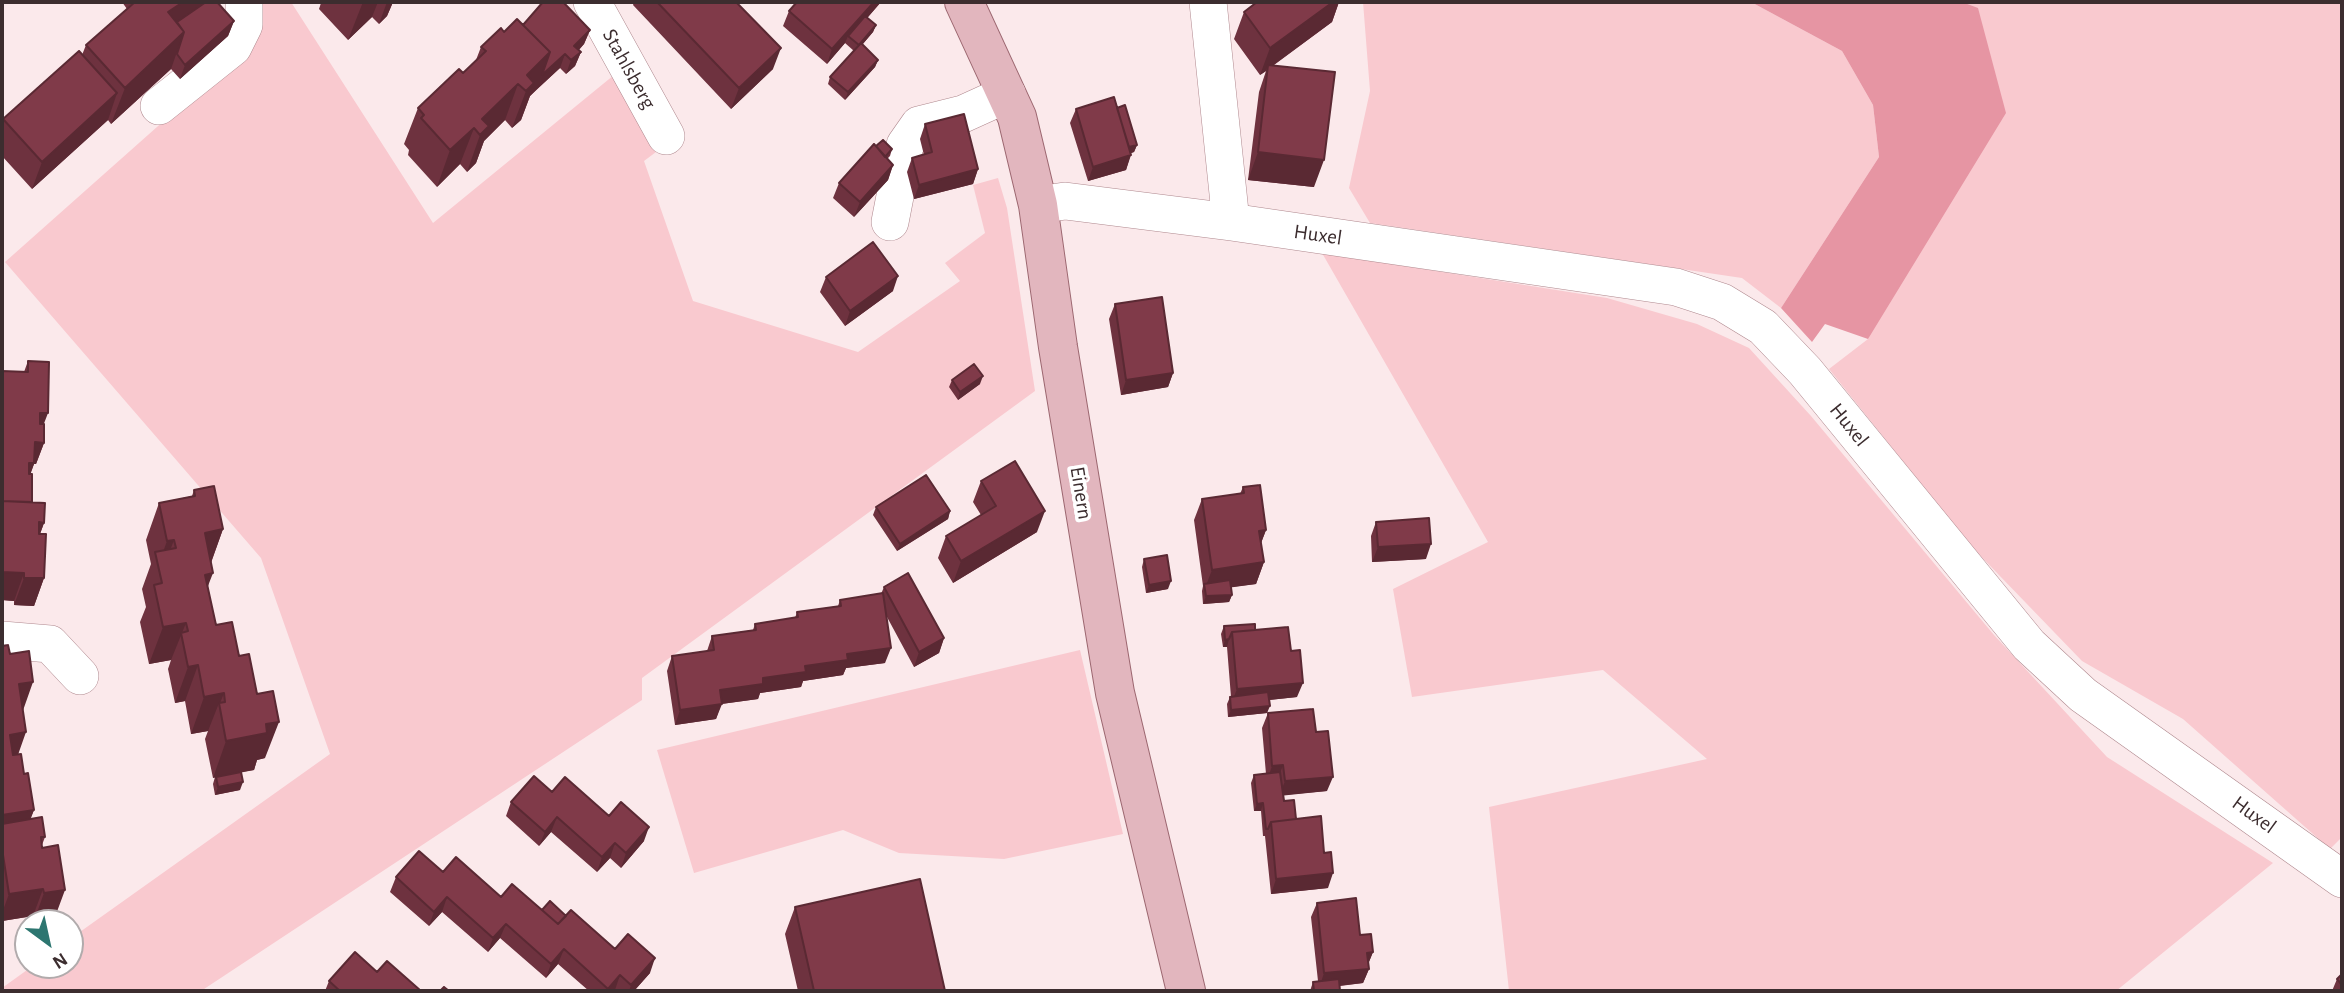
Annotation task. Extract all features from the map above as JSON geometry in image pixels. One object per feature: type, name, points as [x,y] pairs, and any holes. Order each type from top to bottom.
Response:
[{"type":"main road","name":"Einern","points":[[964,2],[1017,117],[1038,205],[1114,628],[1115,693],[1186,991]]},
{"type":"street","points":[[159,106],[233,47],[244,25],[244,2]]},
{"type":"street","name":"Stahlsberg","points":[[592,2],[666,136]]},
{"type":"street","points":[[1208,2],[1231,222]]},
{"type":"street","points":[[890,222],[905,145],[919,125],[963,114],[1007,94]]},
{"type":"street","name":"Huxel","points":[[1038,205],[1065,201],[1231,222],[1676,287],[1722,302],[1763,327],[1805,371],[2029,645],[2083,695],[2342,879]]},
{"type":"street","points":[[2,640],[50,644],[80,676]]},
{"type":"shaded area","points":[[255,2],[291,2],[433,223],[614,75],[656,152],[644,161],[693,301],[858,352],[960,281],[945,263],[985,233],[973,185],[998,178],[1007,208],[1035,391],[642,678],[642,700],[201,991],[2,991],[2,988],[15,979],[84,979],[84,929],[330,754],[261,558],[5,262],[238,55]]},
{"type":"shaded area","points":[[1363,2],[1751,2],[1842,51],[1873,105],[1879,157],[1781,308],[1742,278],[1370,223],[1349,188],[1370,91]]},
{"type":"shaded area","points":[[1751,2],[1962,2],[1978,8],[2006,113],[1868,339],[1825,324],[1812,342],[1781,308],[1879,157],[1873,105],[1842,51]]},
{"type":"shaded area","points":[[1962,2],[2342,2],[2342,837],[2330,849],[2183,719],[2082,661],[1970,545],[1829,369],[1868,339],[1978,9]]},
{"type":"shaded area","points":[[1322,253],[1607,298],[1697,324],[1749,348],[1811,416],[1994,635],[2107,757],[2273,863],[2116,991],[1509,991],[1489,807],[1707,759],[1603,670],[1412,697],[1393,589],[1488,542]]},
{"type":"shaded area","points":[[1080,650],[1123,834],[1004,859],[899,853],[843,830],[694,873],[657,750]]},
{"type":"building","points":[[135,2],[183,2],[168,12],[184,32],[125,88],[86,45]]},
{"type":"building","points":[[206,2],[217,2],[234,21],[185,65],[177,54],[184,32],[177,22]]},
{"type":"building","points":[[543,2],[563,2],[590,30],[574,46],[581,52],[571,60],[565,54],[542,75],[550,52],[523,25]]},
{"type":"building","points":[[657,2],[736,2],[781,48],[739,88]]},
{"type":"building","points":[[797,2],[874,2],[832,49],[789,11]]},
{"type":"building","points":[[1257,2],[1333,2],[1270,48],[1244,12]]},
{"type":"building","points":[[865,16],[876,25],[859,45],[848,36]]},
{"type":"building","points":[[517,19],[550,52],[527,75],[534,83],[526,91],[518,84],[482,119],[489,126],[480,135],[474,128],[450,150],[421,118],[424,115],[418,108],[459,69],[463,73],[486,51],[481,47],[501,28],[504,32]]},
{"type":"building","points":[[861,43],[878,60],[848,92],[830,77]]},
{"type":"building","points":[[79,51],[117,93],[42,162],[3,119]]},
{"type":"building","points":[[1268,65],[1335,72],[1324,160],[1258,152]]},
{"type":"building","points":[[1114,97],[1131,155],[1093,167],[1076,109]]},
{"type":"building","points":[[1125,105],[1137,145],[1129,147],[1117,108]]},
{"type":"building","points":[[964,114],[978,169],[919,185],[912,158],[932,152],[925,124]]},
{"type":"building","points":[[883,140],[892,149],[885,157],[876,146]]},
{"type":"building","points":[[874,144],[893,165],[860,202],[839,183]]},
{"type":"building","points":[[873,242],[898,276],[850,311],[826,277]]},
{"type":"building","points":[[1162,297],[1173,373],[1126,380],[1115,304]]},
{"type":"building","points":[[28,361],[49,362],[48,413],[40,413],[40,424],[44,424],[44,443],[35,442],[34,463],[29,463],[29,474],[32,474],[32,502],[2,501],[2,371],[28,372]]},
{"type":"building","points":[[974,364],[983,376],[960,392],[952,380]]},
{"type":"building","points":[[1015,461],[1045,511],[961,561],[946,536],[996,506],[981,481]]},
{"type":"building","points":[[926,475],[950,511],[900,544],[876,507]]},
{"type":"building","points":[[1260,485],[1266,530],[1259,531],[1264,562],[1212,570],[1202,499],[1244,493],[1243,487]]},
{"type":"building","points":[[214,486],[223,529],[205,533],[213,573],[205,575],[216,625],[232,622],[239,656],[249,654],[257,694],[273,691],[279,722],[266,724],[267,733],[226,741],[219,703],[225,702],[224,693],[204,697],[198,665],[188,667],[181,633],[188,631],[186,623],[163,627],[154,585],[162,583],[155,552],[176,548],[174,540],[167,541],[159,503],[195,496],[194,490]]},
{"type":"building","points":[[2,501],[45,503],[44,523],[39,522],[39,534],[46,534],[44,578],[24,578],[24,573],[2,572]]},
{"type":"building","points":[[1429,518],[1431,544],[1378,547],[1376,522]]},
{"type":"building","points":[[1167,555],[1171,581],[1149,585],[1144,559]]},
{"type":"building","points":[[908,573],[944,638],[919,652],[884,587]]},
{"type":"building","points":[[1230,580],[1232,595],[1206,596],[1204,584]]},
{"type":"building","points":[[883,593],[891,648],[847,654],[848,660],[805,666],[806,672],[763,678],[763,684],[720,690],[722,704],[680,710],[672,656],[714,650],[712,636],[756,630],[755,624],[798,617],[797,612],[841,606],[840,600]]},
{"type":"building","points":[[1255,624],[1255,630],[1232,632],[1229,639],[1225,640],[1224,626]]},
{"type":"building","points":[[1288,627],[1291,651],[1300,650],[1303,683],[1237,689],[1232,632]]},
{"type":"building","points":[[8,645],[10,654],[29,651],[33,682],[19,684],[26,732],[10,735],[13,755],[21,754],[24,774],[28,773],[34,810],[2,815],[2,646]]},
{"type":"building","points":[[1268,692],[1270,706],[1231,710],[1230,697]]},
{"type":"building","points":[[1313,709],[1316,732],[1328,731],[1333,777],[1285,781],[1283,765],[1272,766],[1268,713]]},
{"type":"building","points":[[241,772],[243,782],[218,787],[216,777]]},
{"type":"building","points":[[1280,772],[1284,801],[1294,800],[1296,819],[1271,822],[1266,829],[1263,803],[1257,804],[1254,775]]},
{"type":"building","points":[[534,776],[552,792],[565,777],[609,816],[621,802],[649,827],[626,853],[615,843],[602,857],[557,817],[545,832],[511,802]]},
{"type":"building","points":[[1321,816],[1324,853],[1331,852],[1333,873],[1276,879],[1271,822]]},
{"type":"building","points":[[42,817],[45,837],[41,837],[42,848],[58,845],[65,890],[44,893],[43,889],[9,894],[2,855],[2,824]]},
{"type":"building","points":[[419,851],[443,872],[456,857],[501,897],[512,884],[558,924],[571,910],[615,949],[628,934],[655,958],[631,985],[620,975],[608,989],[564,949],[551,964],[506,924],[493,938],[447,897],[434,912],[396,877]]},
{"type":"building","points":[[920,879],[945,991],[814,991],[795,907]]},
{"type":"building","points":[[1356,898],[1360,935],[1371,934],[1373,952],[1367,953],[1369,969],[1324,973],[1317,903]]},
{"type":"building","points":[[550,901],[566,916],[558,924],[542,910]]},
{"type":"building","points":[[355,952],[377,972],[387,961],[421,991],[340,991],[329,981]]},
{"type":"building","points":[[1339,979],[1340,991],[1314,991],[1313,982]]}]
